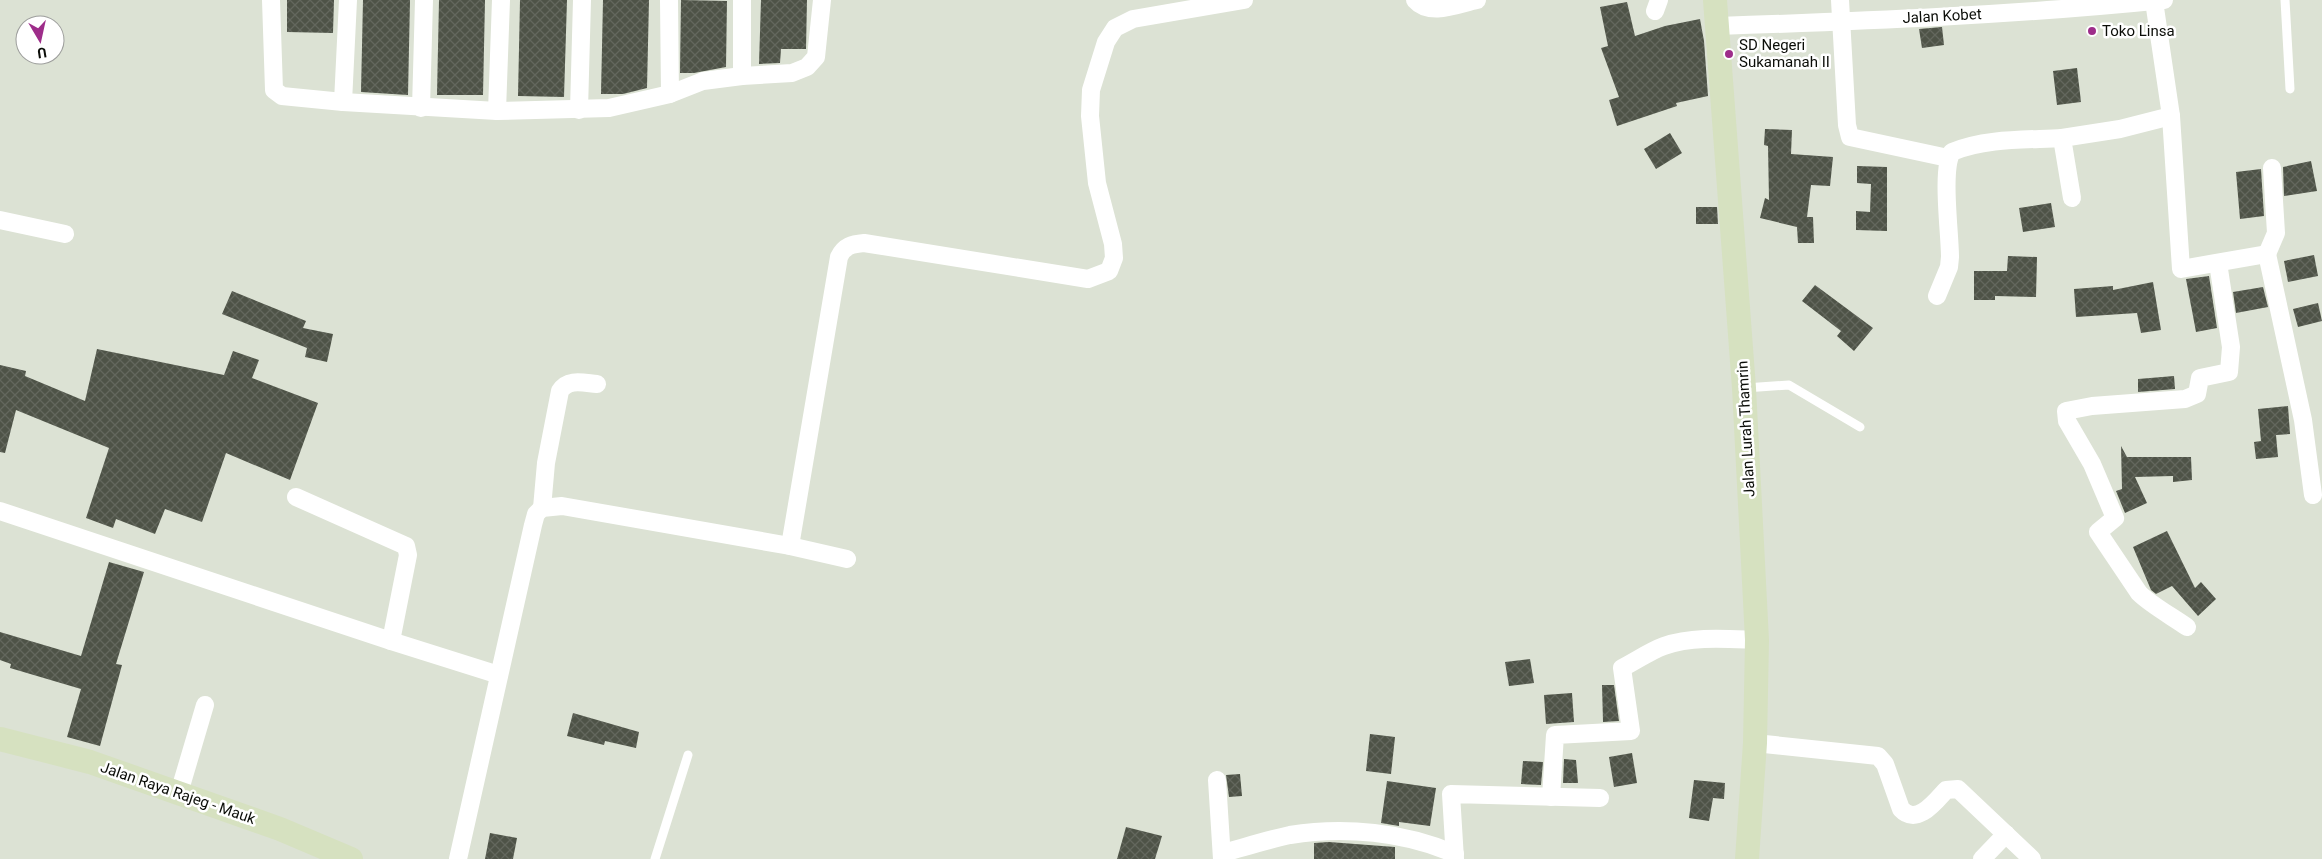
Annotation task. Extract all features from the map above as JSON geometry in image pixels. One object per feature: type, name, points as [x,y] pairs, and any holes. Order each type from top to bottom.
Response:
[{"type":"street","points":[[271,0],[274,90],[277,94],[290,98],[421,108],[497,111],[609,108],[630,105],[670,94],[703,81],[742,76],[782,75],[807,67],[816,57],[822,0]]},
{"type":"street","points":[[343,102],[348,0]]},
{"type":"street","points":[[421,108],[424,0]]},
{"type":"street","points":[[497,111],[501,0]]},
{"type":"street","points":[[579,110],[582,0]]},
{"type":"street","points":[[669,0],[670,94]]},
{"type":"street","points":[[742,0],[742,76]]},
{"type":"street","points":[[790,546],[839,257],[842,250],[848,246],[864,243],[1088,279],[1108,271],[1114,258],[1113,244],[1097,183],[1090,116],[1092,90],[1106,42],[1116,28],[1133,20],[1244,0]]},
{"type":"street","points":[[1415,0],[1421,7],[1430,8],[1478,0]]},
{"type":"street","name":"Jalan Lurah Thamrin","points":[[1715,0],[1744,388],[1757,640],[1755,743],[1747,859]]},
{"type":"street","points":[[1840,0],[1847,125],[1850,137],[1948,158]]},
{"type":"street","points":[[2159,0],[2171,116],[2181,269],[2267,254]]},
{"type":"street","name":"Jalan Kobet","points":[[1718,26],[1842,22],[2065,4],[2159,0]]},
{"type":"street","points":[[1937,296],[1949,267],[1947,173],[1948,158],[1952,152],[1972,146],[2062,138],[2120,129],[2171,116]]},
{"type":"street","points":[[2062,138],[2072,198]]},
{"type":"street","points":[[2272,168],[2276,234],[2267,254],[2303,420],[2313,495]]},
{"type":"street","points":[[0,220],[65,234]]},
{"type":"street","points":[[2187,627],[2158,605],[2147,600],[2140,593],[2098,532],[2115,518],[2092,464],[2068,421],[2066,411],[2092,406],[2185,399],[2196,394],[2200,378],[2229,372],[2231,370],[2232,347],[2218,263]]},
{"type":"street","points":[[542,508],[546,463],[560,391],[566,384],[572,382],[597,384]]},
{"type":"street","points":[[296,497],[406,546],[408,555],[391,641]]},
{"type":"street","points":[[458,859],[533,525],[536,514],[542,508],[562,506],[790,546],[847,559]]},
{"type":"street","points":[[0,511],[391,641],[499,674]]},
{"type":"street","points":[[1551,797],[1555,735],[1631,731],[1622,668],[1664,646],[1712,638],[1757,640]]},
{"type":"street","points":[[179,793],[205,705]]},
{"type":"street","name":"Jalan Raya Rajeg - Mauk","points":[[0,739],[90,762],[280,829],[339,857]]},
{"type":"street","points":[[1755,743],[1878,756],[1885,764],[1895,798],[1903,812],[1911,815],[1918,814],[1933,805],[1946,790],[1958,789],[2032,859]]},
{"type":"street","points":[[1218,780],[1223,856],[1290,835],[1348,831],[1412,839],[1455,856],[1451,794],[1600,798]]},
{"type":"street","points":[[1982,859],[2006,834]]},
{"type":"lane","points":[[2285,0],[2290,89]]},
{"type":"lane","points":[[1744,388],[1789,385],[1860,427]]},
{"type":"lane","points":[[655,859],[688,755]]},
{"type":"building","points":[[287,0],[334,0],[333,33],[287,32]]},
{"type":"building","points":[[363,0],[410,0],[408,95],[361,92]]},
{"type":"building","points":[[439,0],[485,0],[483,95],[437,95]]},
{"type":"building","points":[[520,0],[567,0],[564,97],[518,96]]},
{"type":"building","points":[[603,0],[649,0],[647,88],[623,94],[601,94]]},
{"type":"building","points":[[681,0],[727,1],[726,67],[694,73],[680,73]]},
{"type":"building","points":[[761,0],[807,0],[806,49],[781,49],[780,63],[759,64]]},
{"type":"building","points":[[1627,2],[1635,36],[1665,26],[1700,19],[1704,41],[1708,96],[1676,103],[1677,106],[1617,126],[1609,100],[1619,97],[1601,48],[1608,46],[1600,7]]},
{"type":"building","points":[[1942,27],[1944,45],[1922,48],[1919,29]]},
{"type":"building","points":[[2077,68],[2081,102],[2057,105],[2053,71]]},
{"type":"building","points":[[1765,129],[1792,130],[1791,154],[1833,157],[1830,186],[1811,185],[1807,217],[1813,217],[1814,243],[1798,243],[1797,227],[1760,218],[1765,198],[1769,200],[1768,146],[1764,145]]},
{"type":"building","points":[[1670,133],[1682,153],[1656,169],[1644,149]]},
{"type":"building","points":[[2311,161],[2317,191],[2284,196],[2283,167]]},
{"type":"building","points":[[1857,166],[1887,167],[1887,231],[1856,230],[1856,211],[1870,212],[1871,184],[1857,183]]},
{"type":"building","points":[[2261,169],[2264,216],[2240,219],[2236,172]]},
{"type":"building","points":[[2051,203],[2055,227],[2023,232],[2019,208]]},
{"type":"building","points":[[1696,207],[1717,207],[1718,224],[1696,224]]},
{"type":"building","points":[[2314,255],[2318,276],[2288,282],[2284,261]]},
{"type":"building","points":[[2008,256],[2037,257],[2036,297],[1995,296],[1995,300],[1974,300],[1974,271],[2007,271]]},
{"type":"building","points":[[2209,276],[2217,328],[2196,332],[2186,279]]},
{"type":"building","points":[[2153,282],[2161,330],[2141,333],[2137,313],[2076,317],[2074,289],[2113,286],[2113,290]]},
{"type":"building","points":[[1815,285],[1873,328],[1854,351],[1837,336],[1841,331],[1802,301]]},
{"type":"building","points":[[2263,287],[2268,307],[2236,313],[2233,292]]},
{"type":"building","points":[[232,291],[306,321],[303,328],[333,334],[327,362],[305,357],[307,348],[222,314]]},
{"type":"building","points":[[2318,303],[2322,321],[2298,327],[2293,309]]},
{"type":"building","points":[[97,349],[224,375],[233,351],[259,360],[252,378],[318,403],[290,480],[226,453],[202,522],[165,509],[155,534],[116,519],[113,528],[86,518],[109,448],[16,410],[5,453],[0,452],[0,365],[26,371],[25,376],[85,401]]},
{"type":"building","points":[[2174,376],[2175,389],[2138,392],[2138,379]]},
{"type":"building","points":[[2288,406],[2290,434],[2276,435],[2278,457],[2256,459],[2254,442],[2261,441],[2258,409]]},
{"type":"building","points":[[2121,446],[2127,457],[2191,457],[2192,480],[2173,482],[2173,476],[2135,477],[2147,503],[2125,513],[2116,491],[2122,489]]},
{"type":"building","points":[[2167,531],[2195,588],[2201,582],[2216,599],[2198,616],[2172,586],[2156,594],[2151,590],[2133,547]]},
{"type":"building","points":[[109,562],[144,572],[116,664],[122,665],[100,746],[67,737],[81,689],[10,668],[11,664],[0,660],[0,632],[81,656]]},
{"type":"building","points":[[1530,659],[1534,683],[1509,686],[1505,662]]},
{"type":"building","points":[[1602,685],[1614,685],[1619,721],[1603,722]]},
{"type":"building","points":[[1572,693],[1574,722],[1546,724],[1544,695]]},
{"type":"building","points":[[573,713],[639,732],[636,748],[605,741],[604,745],[567,736]]},
{"type":"building","points":[[1370,734],[1395,737],[1391,774],[1366,771]]},
{"type":"building","points":[[1632,753],[1637,783],[1614,787],[1609,757]]},
{"type":"building","points":[[1564,759],[1576,760],[1578,783],[1563,783]]},
{"type":"building","points":[[1523,761],[1543,762],[1541,785],[1521,784]]},
{"type":"building","points":[[1240,774],[1242,796],[1229,797],[1226,775]]},
{"type":"building","points":[[1694,780],[1725,783],[1724,799],[1713,798],[1709,821],[1689,818]]},
{"type":"building","points":[[1387,781],[1436,788],[1430,826],[1399,822],[1399,826],[1381,823]]},
{"type":"building","points":[[1126,827],[1162,836],[1155,859],[1117,859]]},
{"type":"building","points":[[490,833],[517,838],[513,859],[485,859]]},
{"type":"building","points":[[1329,842],[1395,847],[1395,859],[1314,859],[1314,843]]},
{"type":"place","name":"Toko Linsa","points":[[2092,31]]},
{"type":"place","name":"SD Negeri Sukamanah II","points":[[1729,54]]}]
